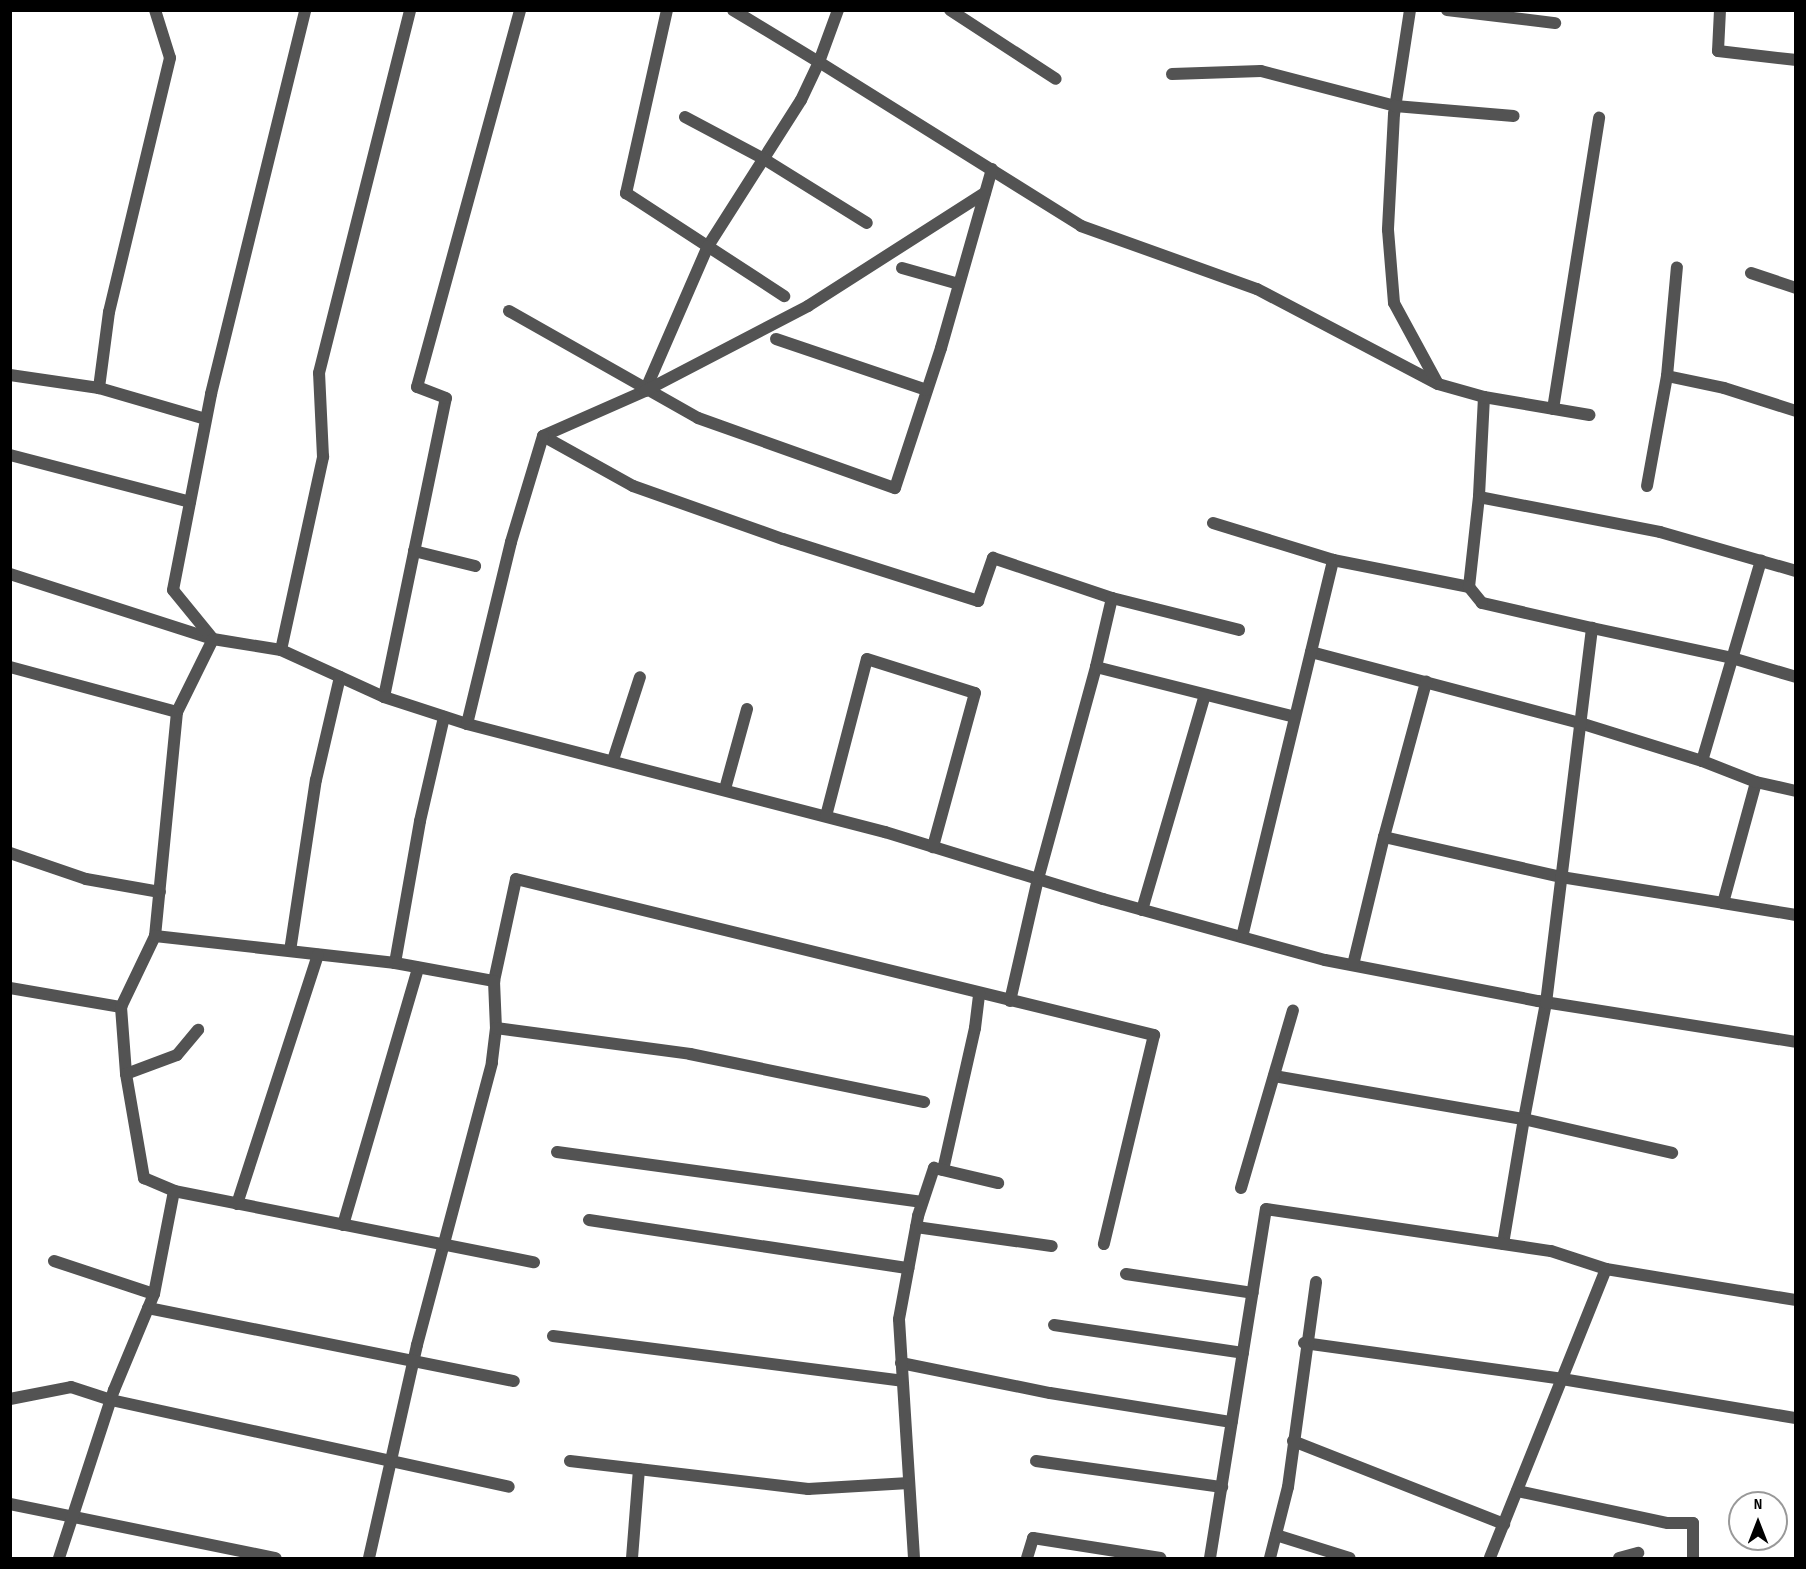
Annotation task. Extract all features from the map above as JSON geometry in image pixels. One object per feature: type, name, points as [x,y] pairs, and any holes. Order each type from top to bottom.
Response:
[{"type":"street","points":[[99,388],[109,312],[170,58],[155,10]]},
{"type":"street","points":[[213,639],[173,590],[206,419],[305,10]]},
{"type":"street","points":[[281,650],[323,457],[319,373],[410,10]]},
{"type":"street","points":[[384,697],[446,398],[417,387],[520,10]]},
{"type":"street","points":[[667,10],[626,193],[783,296]]},
{"type":"street","points":[[733,10],[750,15],[819,62],[1081,226],[1257,289],[1438,384],[1484,397],[1588,416]]},
{"type":"street","points":[[645,391],[708,246],[801,100],[819,62],[838,10]]},
{"type":"street","points":[[950,10],[1056,79]]},
{"type":"street","points":[[1410,10],[1395,105],[1388,230],[1394,303],[1438,384]]},
{"type":"street","points":[[1447,10],[1555,23]]},
{"type":"street","points":[[1720,10],[1718,51],[1796,60]]},
{"type":"street","points":[[1172,74],[1261,71],[1395,105],[1514,116]]},
{"type":"street","points":[[685,117],[764,159],[867,223]]},
{"type":"street","points":[[1553,409],[1599,118]]},
{"type":"street","points":[[509,311],[645,391],[698,418],[895,488],[927,390],[992,169]]},
{"type":"street","points":[[467,724],[510,542],[543,436],[645,391],[808,306],[985,193]]},
{"type":"street","points":[[1647,486],[1667,376],[1677,267]]},
{"type":"street","points":[[902,268],[959,284]]},
{"type":"street","points":[[1751,273],[1796,288]]},
{"type":"street","points":[[776,339],[927,390]]},
{"type":"street","points":[[10,375],[99,388],[206,419]]},
{"type":"street","points":[[1667,376],[1724,388],[1796,411]]},
{"type":"street","points":[[1469,587],[1479,497],[1484,397]]},
{"type":"street","points":[[543,436],[633,486],[783,539],[978,601],[993,558],[1112,598],[1239,630]]},
{"type":"street","points":[[10,455],[190,501]]},
{"type":"street","points":[[1479,497],[1660,532],[1796,571]]},
{"type":"street","points":[[1213,523],[1333,560],[1469,587],[1482,603],[1732,658],[1796,677]]},
{"type":"street","points":[[414,551],[475,566]]},
{"type":"street","points":[[1242,937],[1333,560]]},
{"type":"street","points":[[1702,761],[1761,561]]},
{"type":"street","points":[[10,574],[213,639],[281,650],[384,697],[467,724],[826,816],[1142,910],[1242,937],[1353,966],[1546,1003],[1796,1042]]},
{"type":"street","points":[[1010,1001],[1038,879],[1112,598]]},
{"type":"street","points":[[1503,1244],[1546,1003],[1592,628]]},
{"type":"street","points":[[213,639],[177,712],[155,936],[121,1007],[126,1074],[144,1178],[174,1191],[534,1262]]},
{"type":"street","points":[[1311,652],[1580,723],[1702,761],[1756,782],[1796,791]]},
{"type":"street","points":[[826,816],[867,660],[975,693],[933,847]]},
{"type":"street","points":[[10,667],[177,712]]},
{"type":"street","points":[[1095,667],[1295,717]]},
{"type":"street","points":[[290,951],[316,780],[340,677]]},
{"type":"street","points":[[613,760],[640,677]]},
{"type":"street","points":[[1353,966],[1384,837],[1426,682]]},
{"type":"street","points":[[1142,910],[1205,694]]},
{"type":"street","points":[[725,789],[747,709]]},
{"type":"street","points":[[395,963],[420,821],[444,717]]},
{"type":"street","points":[[1723,903],[1756,782]]},
{"type":"street","points":[[1384,837],[1561,877],[1796,915]]},
{"type":"street","points":[[10,854],[86,879],[159,892]]},
{"type":"street","points":[[369,1558],[414,1360],[492,1063],[496,1028],[494,981],[516,879],[1154,1035],[1104,1244]]},
{"type":"street","points":[[155,936],[395,963],[494,981]]},
{"type":"street","points":[[237,1204],[318,955]]},
{"type":"street","points":[[343,1225],[418,968]]},
{"type":"street","points":[[10,987],[121,1007]]},
{"type":"street","points":[[943,1170],[975,1028],[978,993]]},
{"type":"street","points":[[1240,1188],[1293,1011]]},
{"type":"street","points":[[496,1028],[690,1054],[924,1102]]},
{"type":"street","points":[[126,1074],[177,1055],[198,1029]]},
{"type":"street","points":[[1274,1076],[1524,1119],[1672,1153]]},
{"type":"street","points":[[557,1152],[921,1202]]},
{"type":"street","points":[[914,1558],[899,1320],[921,1202],[934,1168],[998,1183]]},
{"type":"street","points":[[59,1558],[111,1400],[154,1294],[174,1191]]},
{"type":"street","points":[[1210,1558],[1266,1209],[1551,1251],[1606,1269],[1796,1300]]},
{"type":"street","points":[[588,1220],[908,1268]]},
{"type":"street","points":[[916,1227],[1052,1246]]},
{"type":"street","points":[[54,1261],[154,1294]]},
{"type":"street","points":[[1490,1558],[1606,1269]]},
{"type":"street","points":[[1126,1275],[1253,1293]]},
{"type":"street","points":[[1270,1558],[1293,1441],[1304,1343],[1316,1282]]},
{"type":"street","points":[[148,1308],[514,1381]]},
{"type":"street","points":[[1054,1325],[1243,1353]]},
{"type":"street","points":[[553,1336],[902,1381]]},
{"type":"street","points":[[1304,1343],[1562,1379],[1796,1418]]},
{"type":"street","points":[[901,1363],[1050,1393],[1232,1422]]},
{"type":"street","points":[[10,1399],[71,1387],[111,1400],[509,1487]]},
{"type":"street","points":[[1293,1441],[1504,1524]]},
{"type":"street","points":[[570,1461],[808,1489],[909,1483]]},
{"type":"street","points":[[1036,1461],[1222,1486]]},
{"type":"street","points":[[632,1558],[639,1469]]},
{"type":"street","points":[[1517,1491],[1668,1523],[1693,1523],[1693,1558]]},
{"type":"street","points":[[10,1504],[276,1558]]},
{"type":"street","points":[[1276,1535],[1350,1558]]},
{"type":"street","points":[[1028,1558],[1033,1539],[1160,1558]]},
{"type":"street","points":[[1619,1558],[1638,1553]]}]
